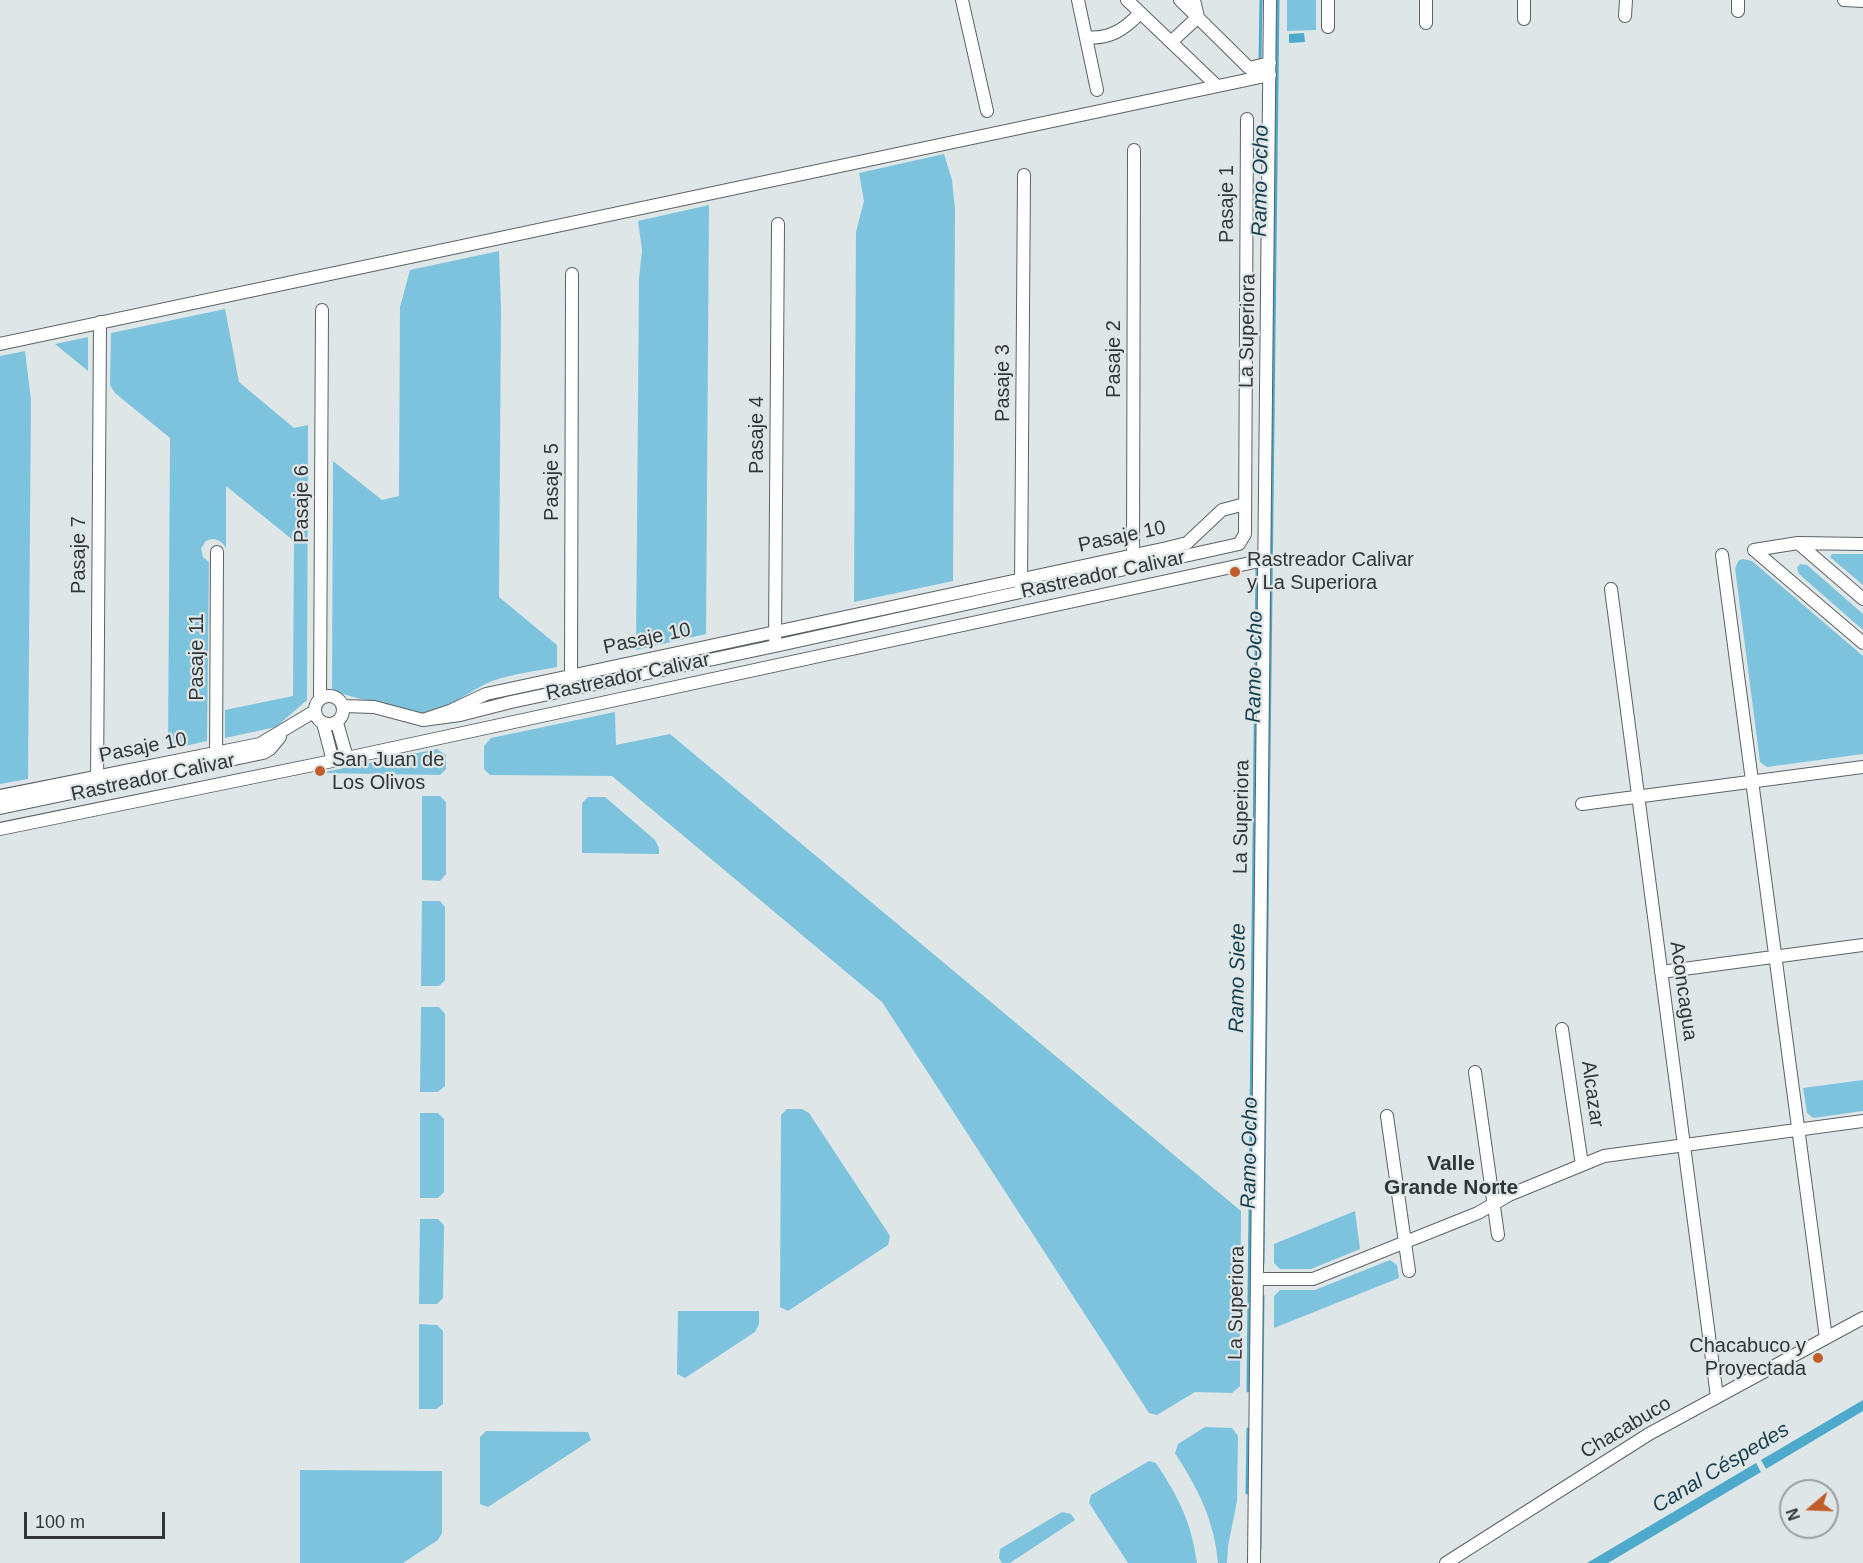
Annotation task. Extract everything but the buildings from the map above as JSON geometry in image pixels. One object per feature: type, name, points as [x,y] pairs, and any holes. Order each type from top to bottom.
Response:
[{"type":"street","points":[[962,0],[987,111]]},
{"type":"street","points":[[1078,0],[1098,90]]},
{"type":"street","points":[[1127,0],[1217,86]]},
{"type":"street","points":[[1180,0],[1249,68],[1270,69]]},
{"type":"street","points":[[1194,0],[1198,17]]},
{"type":"street","name":"La Superiora","points":[[1254,1563],[1270,0]]},
{"type":"street","points":[[1328,0],[1328,27]]},
{"type":"street","points":[[1426,0],[1426,23]]},
{"type":"street","points":[[1524,0],[1524,19]]},
{"type":"street","points":[[1625,16],[1626,0]]},
{"type":"street","points":[[1844,0],[1863,1]]},
{"type":"street","points":[[1086,37],[1098,39],[1119,32],[1140,13]]},
{"type":"street","points":[[1171,42],[1198,17]]},
{"type":"street","points":[[0,344],[1217,86],[1270,69]]},
{"type":"street","name":"Pasaje 1","points":[[1245,504],[1247,119]]},
{"type":"street","name":"Pasaje 2","points":[[1133,562],[1134,150]]},
{"type":"street","name":"Pasaje 3","points":[[1022,592],[1024,175]]},
{"type":"street","name":"Pasaje 4","points":[[775,646],[778,224]]},
{"type":"street","name":"Pasaje 5","points":[[571,689],[572,274]]},
{"type":"street","name":"Pasaje 6","points":[[320,699],[322,310]]},
{"type":"street","name":"Pasaje 7","points":[[97,782],[100,322]]},
{"type":"street","name":"Pasaje 10","points":[[343,706],[374,707],[423,720],[460,715],[1022,592],[1133,562],[1187,543],[1222,510],[1245,504],[1245,534],[1239,544],[1133,562],[1021,578],[776,633],[570,675],[486,694],[450,711],[423,720]]},
{"type":"street","points":[[1863,543],[1798,543],[1754,550],[1863,643]]},
{"type":"street","points":[[1798,543],[1863,599]]},
{"type":"street","name":"Pasaje 11","points":[[216,758],[217,552]]},
{"type":"street","points":[[1722,555],[1826,1338]]},
{"type":"street","name":"Rastreador Calivar","points":[[0,829],[333,761],[1264,560]]},
{"type":"street","name":"Aconcagua","points":[[1611,589],[1718,1397]]},
{"type":"street","points":[[323,723],[336,723],[343,716],[343,706],[334,696],[329,695],[320,699],[315,707],[319,720],[323,723],[333,761]]},
{"type":"street","name":"Pasaje 10","points":[[0,796],[97,782],[216,758],[260,744],[315,711]]},
{"type":"street","points":[[336,723],[347,758]]},
{"type":"street","points":[[1582,804],[1863,767]]},
{"type":"street","name":"Pasaje 10","points":[[0,808],[97,782]]},
{"type":"street","points":[[1661,972],[1863,945]]},
{"type":"street","name":"Alcazar","points":[[1563,1029],[1582,1165]]},
{"type":"street","points":[[1475,1072],[1498,1235]]},
{"type":"street","points":[[1387,1116],[1409,1271]]},
{"type":"street","points":[[1257,1279],[1313,1280],[1478,1214],[1509,1195],[1604,1156],[1863,1121]]},
{"type":"street","name":"Chacabuco","points":[[1446,1563],[1649,1434],[1863,1318]]},
{"type":"shaded area","points":[[1287,0],[1316,0],[1316,30],[1287,31]]},
{"type":"shaded area","points":[[1304,33],[1305,42],[1289,43],[1289,34]]},
{"type":"shaded area","points":[[944,154],[952,180],[955,210],[953,581],[854,602],[856,232],[864,201],[859,173]]},
{"type":"shaded area","points":[[709,205],[706,634],[636,650],[639,279],[642,250],[638,221]]},
{"type":"shaded area","points":[[499,251],[501,309],[499,597],[557,645],[557,667],[492,681],[445,706],[426,713],[415,714],[332,691],[333,461],[382,500],[399,496],[400,307],[410,270]]},
{"type":"shaded area","points":[[225,309],[239,382],[294,428],[308,425],[307,700],[276,727],[225,738],[225,710],[293,696],[294,541],[226,486],[226,548],[214,539],[205,542],[201,549],[203,557],[209,562],[207,741],[168,750],[170,438],[115,393],[110,385],[111,333]]},
{"type":"shaded area","points":[[88,337],[88,371],[55,344]]},
{"type":"shaded area","points":[[25,351],[31,400],[28,779],[0,784],[0,356]]},
{"type":"shaded area","points":[[1832,554],[1863,554],[1863,585],[1830,557]]},
{"type":"shaded area","points":[[1739,560],[1752,561],[1863,656],[1863,754],[1767,767],[1760,762],[1735,568]]},
{"type":"shaded area","points":[[1800,564],[1807,565],[1863,614],[1863,630],[1799,574],[1797,568]]},
{"type":"shaded area","points":[[615,712],[616,745],[670,734],[1241,1211],[1240,1386],[1232,1393],[1195,1392],[1157,1415],[1149,1413],[882,1002],[612,776],[490,775],[484,769],[484,746],[491,738]]},
{"type":"shaded area","points":[[437,749],[446,755],[446,769],[440,775],[320,773]]},
{"type":"shaded area","points":[[422,796],[440,796],[446,802],[446,874],[440,881],[422,880]]},
{"type":"shaded area","points":[[588,797],[605,797],[655,840],[659,854],[582,853],[582,803]]},
{"type":"shaded area","points":[[422,901],[440,901],[445,907],[445,980],[439,986],[421,986]]},
{"type":"shaded area","points":[[421,1007],[439,1007],[445,1014],[445,1086],[438,1092],[420,1092]]},
{"type":"shaded area","points":[[1863,1080],[1863,1111],[1813,1118],[1807,1113],[1803,1088]]},
{"type":"shaded area","points":[[787,1109],[802,1109],[809,1113],[890,1236],[888,1245],[788,1311],[780,1307],[781,1115]]},
{"type":"shaded area","points":[[420,1113],[438,1113],[444,1119],[444,1192],[438,1198],[420,1198]]},
{"type":"shaded area","points":[[1355,1211],[1360,1249],[1311,1269],[1280,1269],[1274,1263],[1274,1244]]},
{"type":"shaded area","points":[[420,1219],[438,1219],[444,1225],[443,1298],[437,1304],[419,1304]]},
{"type":"shaded area","points":[[1390,1260],[1397,1265],[1399,1278],[1274,1328],[1274,1296],[1280,1290],[1315,1290]]},
{"type":"shaded area","points":[[678,1311],[759,1311],[759,1324],[755,1332],[685,1378],[677,1374]]},
{"type":"shaded area","points":[[419,1324],[437,1325],[443,1331],[443,1404],[436,1409],[419,1409]]},
{"type":"shaded area","points":[[1863,1400],[1863,1411],[1766,1469],[1761,1460]]},
{"type":"shaded area","points":[[1205,1427],[1232,1428],[1238,1436],[1237,1501],[1227,1563],[1218,1563],[1213,1532],[1204,1505],[1175,1453],[1178,1444]]},
{"type":"shaded area","points":[[486,1431],[588,1432],[591,1440],[488,1507],[480,1504],[480,1437]]},
{"type":"shaded area","points":[[1149,1461],[1156,1463],[1177,1499],[1187,1522],[1197,1563],[1128,1563],[1089,1503],[1091,1495]]},
{"type":"shaded area","points":[[1756,1463],[1761,1472],[1608,1563],[1587,1563]]},
{"type":"shaded area","points":[[300,1470],[442,1471],[442,1533],[438,1540],[403,1563],[300,1563]]},
{"type":"shaded area","points":[[1062,1512],[1071,1514],[1075,1520],[1010,1563],[1002,1563],[999,1558],[1000,1549]]},
{"type":"waterway","name":"Ramo Siete","points":[[1260,61],[1261,0]]},
{"type":"waterway","name":"Ramo Ocho","points":[[1263,1263],[1278,0]]},
{"type":"waterway","name":"Ramo Siete","points":[[1248,1391],[1257,566]]},
{"type":"waterway","name":"Ramo Ocho","points":[[1260,1549],[1263,1296]]},
{"type":"waterway","name":"Ramo Siete","points":[[1247,1493],[1248,1429]]},
{"type":"place","name":"Rastreador Calivar y La Superiora","points":[[1235,572]]},
{"type":"place","name":"San Juan de Los Olivos","points":[[320,771]]},
{"type":"place","name":"Chacabuco y Proyectada","points":[[1818,1358]]},
{"type":"district","name":"Valle Grande Norte","points":[[1451,1176]]},
{"type":"water label","name":"Canal Céspedes","points":[[1721,1468]]}]
